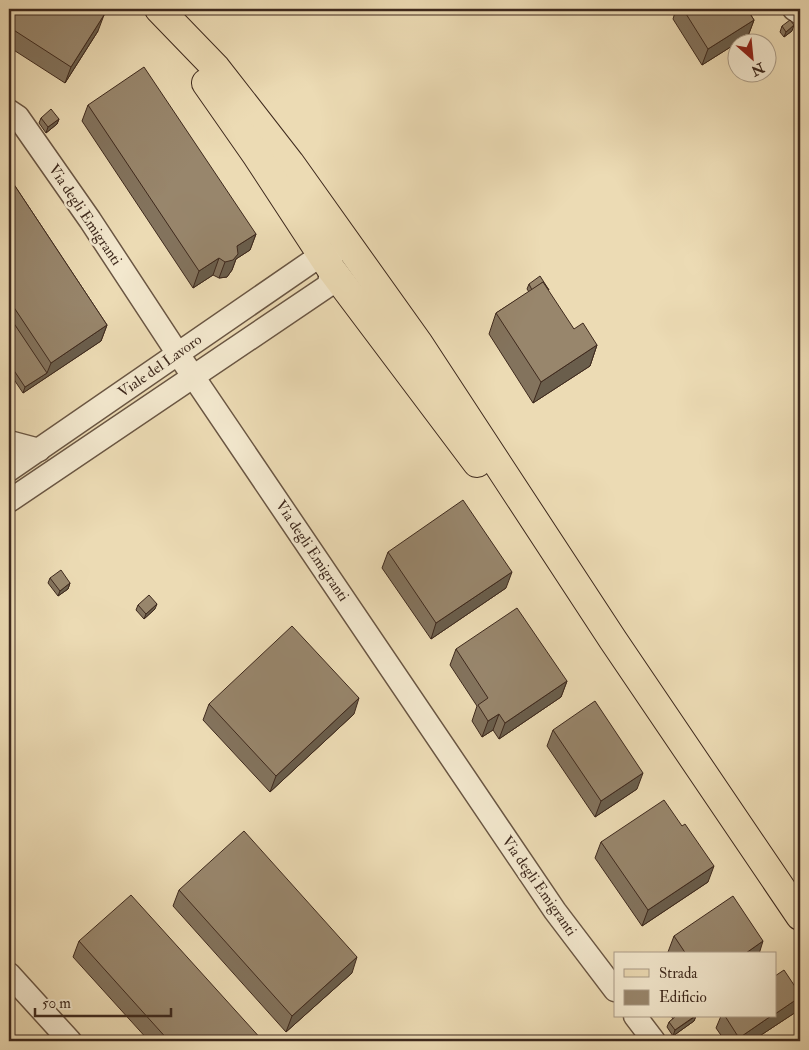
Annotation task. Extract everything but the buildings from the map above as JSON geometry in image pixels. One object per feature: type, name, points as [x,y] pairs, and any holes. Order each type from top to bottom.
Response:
[{"type":"main road","points":[[166,12],[257,156],[324,272],[366,316],[528,531],[613,640]]},
{"type":"main road","points":[[166,12],[216,68],[286,157],[419,344],[613,640],[800,916]]},
{"type":"street","points":[[794,9],[800,13]]},
{"type":"street","name":"Via degli Emigranti","points":[[9,111],[18,117],[68,188],[178,354],[555,911],[614,989]]},
{"type":"street","points":[[9,501],[194,376],[324,272],[331,257],[317,217],[297,188],[286,157]]},
{"type":"street","points":[[324,272],[367,292],[424,365],[442,379]]},
{"type":"street","name":"Viale del Lavoro","points":[[9,470],[178,354],[324,272]]},
{"type":"street","points":[[9,442],[39,450]]},
{"type":"street","points":[[9,974],[70,1041]]},
{"type":"street","points":[[637,1018],[654,1041]]}]
